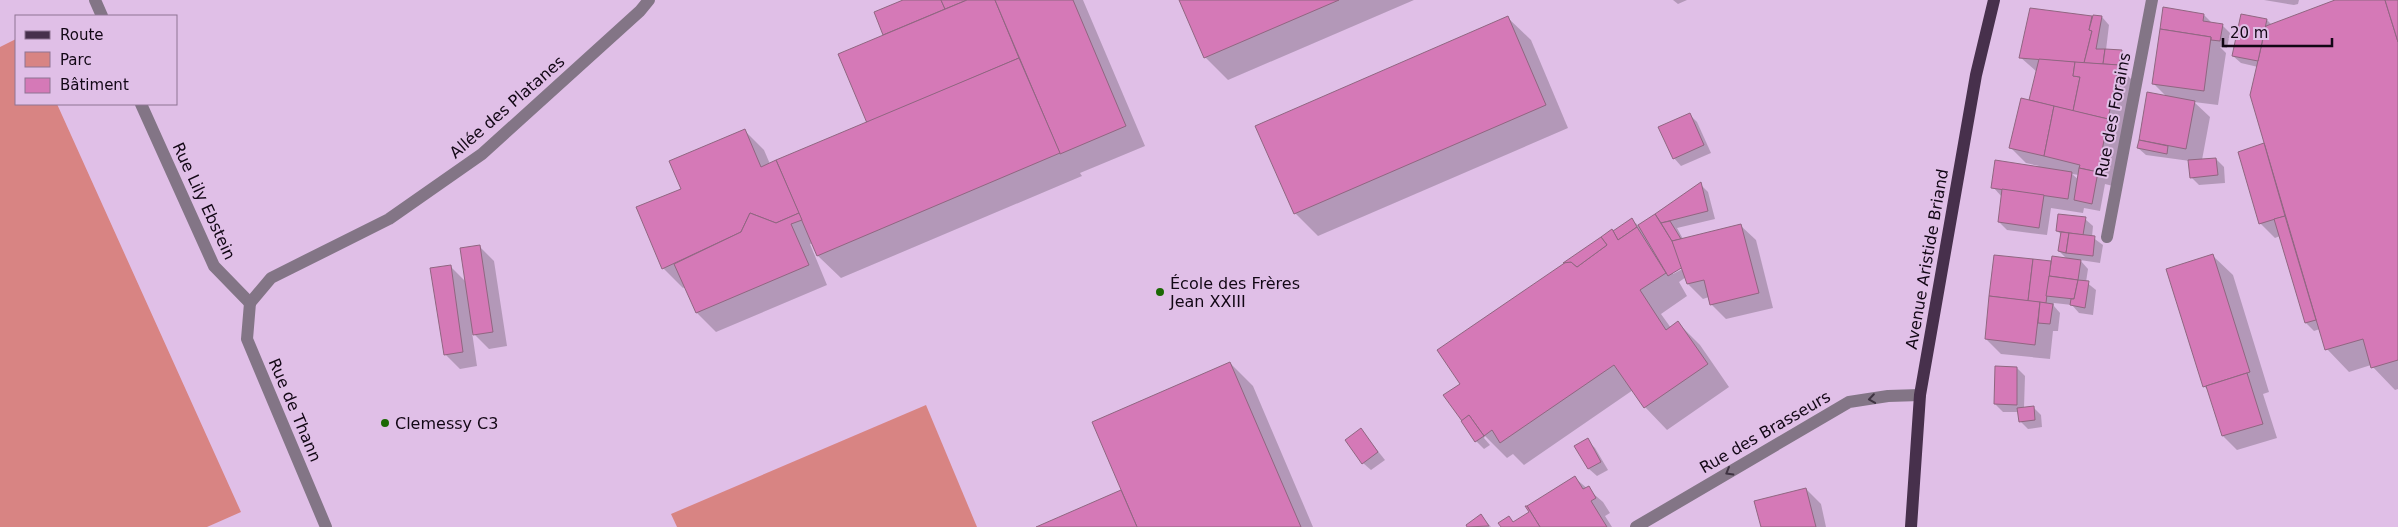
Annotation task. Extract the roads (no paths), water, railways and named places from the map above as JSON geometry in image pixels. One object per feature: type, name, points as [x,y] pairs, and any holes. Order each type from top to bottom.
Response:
[{"type":"main road","name":"Avenue Aristide Briand","points":[[1911,527],[1920,396],[1972,94],[1994,0]]},
{"type":"street","points":[[95,0],[102,15]]},
{"type":"street","name":"Allée des Platanes","points":[[250,303],[272,278],[389,219],[482,154],[640,11],[648,0]]},
{"type":"street","name":"Rue des Forains","points":[[2107,237],[2152,0]]},
{"type":"street","name":"Rue Lily Ebstein","points":[[141,105],[214,266],[250,303]]},
{"type":"street","name":"Rue de Thann","points":[[250,303],[247,339],[326,527]]},
{"type":"street","name":"Rue des Brasseurs","points":[[1636,527],[1849,402],[1888,396],[1920,396]]},
{"type":"place","name":"École des Frères Jean XXIII","points":[[1160,292]]},
{"type":"place","name":"Clemessy C3","points":[[385,423]]}]
